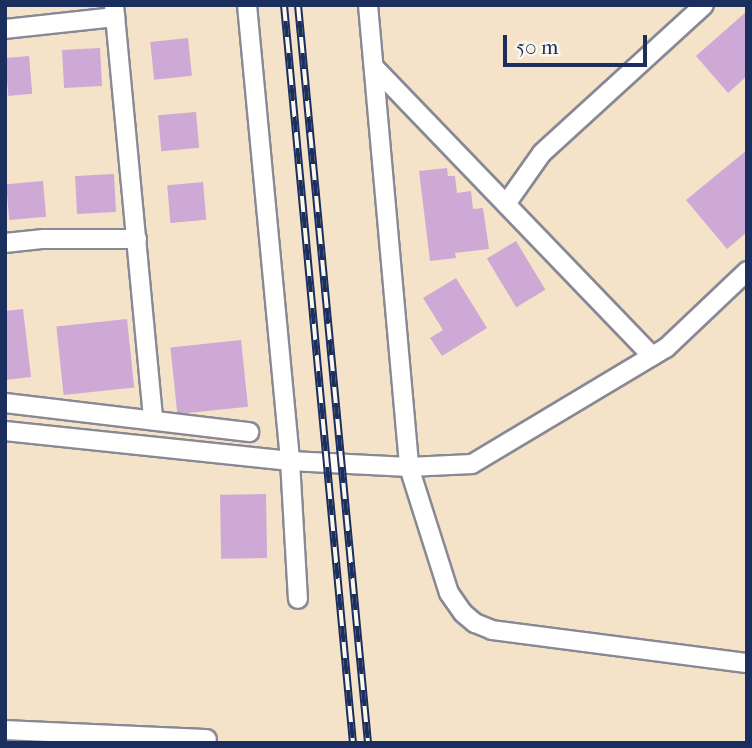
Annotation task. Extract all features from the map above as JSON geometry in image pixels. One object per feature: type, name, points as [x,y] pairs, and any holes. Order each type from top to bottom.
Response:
[{"type":"street","points":[[247,5],[290,461],[298,599]]},
{"type":"street","points":[[368,5],[409,467],[449,593],[475,624],[522,636],[704,655],[747,663]]},
{"type":"street","points":[[506,204],[542,153],[704,5]]},
{"type":"street","points":[[5,29],[115,11],[153,420]]},
{"type":"street","points":[[374,67],[652,356]]},
{"type":"street","points":[[5,243],[44,239],[137,239]]},
{"type":"street","points":[[5,431],[290,461],[409,467],[472,464],[666,348],[747,271]]},
{"type":"street","points":[[5,403],[249,432]]},
{"type":"street","points":[[5,730],[207,739]]},
{"type":"building","points":[[747,11],[747,76],[728,93],[696,56]]},
{"type":"building","points":[[188,38],[192,76],[154,80],[150,42]]},
{"type":"building","points":[[100,48],[102,86],[64,88],[62,50]]},
{"type":"building","points":[[29,56],[32,94],[8,96],[5,58]]},
{"type":"building","points":[[196,112],[199,148],[161,151],[158,115]]},
{"type":"building","points":[[747,150],[747,232],[727,249],[686,200]]},
{"type":"building","points":[[447,168],[448,176],[455,176],[457,193],[471,191],[473,209],[483,208],[489,249],[455,253],[456,258],[430,261],[419,171]]},
{"type":"building","points":[[114,174],[116,212],[77,214],[75,176]]},
{"type":"building","points":[[43,181],[46,217],[9,220],[6,184]]},
{"type":"building","points":[[203,182],[206,220],[170,223],[167,185]]},
{"type":"building","points":[[516,241],[545,290],[516,307],[487,259]]},
{"type":"building","points":[[456,278],[487,328],[442,356],[430,338],[443,330],[423,298]]},
{"type":"building","points":[[23,309],[31,377],[5,380],[5,311]]},
{"type":"building","points":[[127,319],[134,388],[64,395],[56,326]]},
{"type":"building","points":[[241,340],[248,407],[177,414],[170,347]]},
{"type":"building","points":[[266,494],[267,558],[221,559],[220,495]]},
{"type":"railway","points":[[284,5],[353,743]]},
{"type":"railway","points":[[298,5],[368,743]]}]
